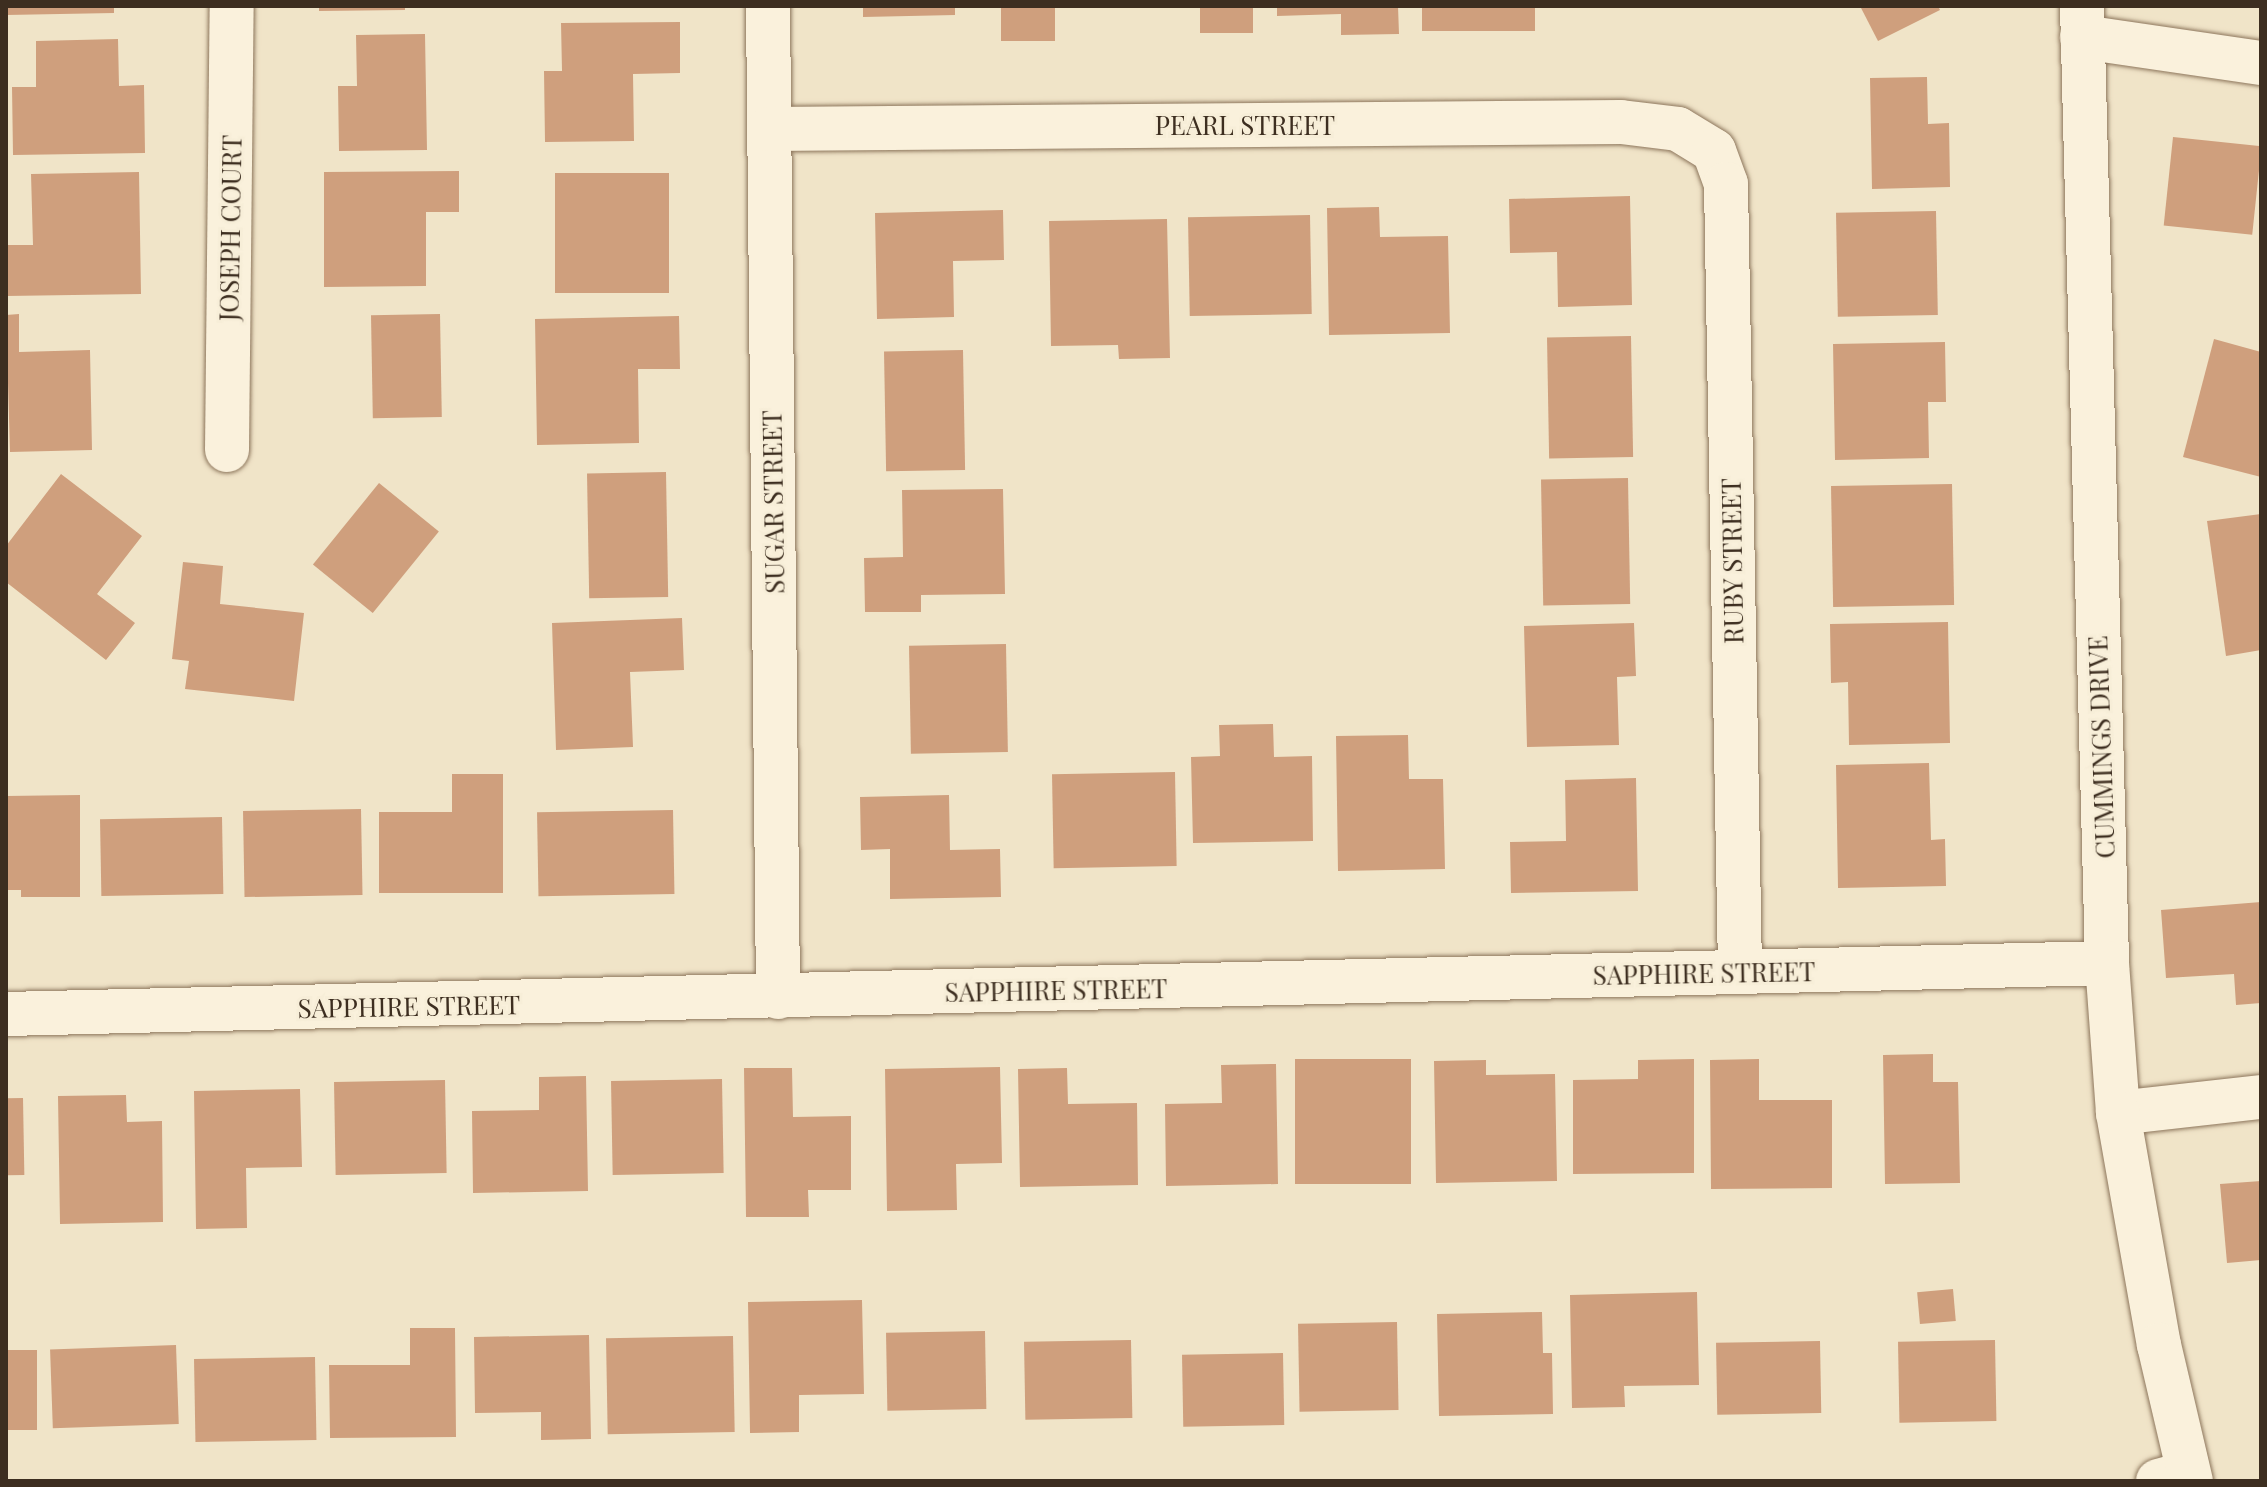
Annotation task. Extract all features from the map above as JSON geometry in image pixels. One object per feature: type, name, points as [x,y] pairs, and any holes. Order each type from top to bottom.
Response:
[{"type":"street","name":"JOSEPH COURT","points":[[227,450],[232,6]]},
{"type":"street","name":"SUGAR STREET","points":[[768,6],[778,997]]},
{"type":"street","points":[[2082,22],[2261,63]]},
{"type":"street","name":"CUMMINGS DRIVE","points":[[2082,22],[2107,963],[2118,1113],[2179,1478]]},
{"type":"street","name":"PEARL STREET","points":[[769,129],[1621,122],[1678,129],[1714,151]]},
{"type":"street","name":"RUBY STREET","points":[[1714,151],[1726,184],[1740,972]]},
{"type":"street","name":"SAPPHIRE STREET","points":[[6,1014],[2107,963]]},
{"type":"street","points":[[2118,1113],[2261,1097]]},
{"type":"building","points":[[6,6],[114,6],[114,13],[6,15]]},
{"type":"building","points":[[319,6],[405,6],[405,10],[319,11]]},
{"type":"building","points":[[863,6],[955,6],[955,15],[863,17]]},
{"type":"building","points":[[1001,6],[1055,6],[1055,41],[1001,41]]},
{"type":"building","points":[[1200,6],[1253,6],[1253,33],[1200,33]]},
{"type":"building","points":[[1277,6],[1398,6],[1399,34],[1341,35],[1341,14],[1277,16]]},
{"type":"building","points":[[1422,6],[1535,6],[1535,31],[1422,31]]},
{"type":"building","points":[[1860,6],[1938,6],[1940,10],[1878,41]]},
{"type":"building","points":[[680,22],[680,73],[633,74],[634,141],[545,142],[544,71],[562,71],[561,23]]},
{"type":"building","points":[[425,34],[427,150],[339,151],[338,86],[357,86],[356,35]]},
{"type":"building","points":[[118,39],[119,86],[144,85],[145,153],[13,155],[12,87],[36,87],[36,41]]},
{"type":"building","points":[[1927,77],[1928,124],[1949,123],[1950,187],[1872,189],[1870,78]]},
{"type":"building","points":[[2173,137],[2261,146],[2252,235],[2164,226]]},
{"type":"building","points":[[459,171],[459,212],[426,212],[426,286],[324,287],[324,172]]},
{"type":"building","points":[[139,172],[141,294],[6,296],[6,245],[33,245],[31,174]]},
{"type":"building","points":[[555,173],[669,173],[669,293],[555,293]]},
{"type":"building","points":[[1630,196],[1632,305],[1558,307],[1557,252],[1510,253],[1509,199]]},
{"type":"building","points":[[1379,207],[1380,237],[1448,236],[1450,333],[1329,335],[1327,208]]},
{"type":"building","points":[[1003,210],[1004,260],[953,261],[954,317],[877,319],[875,213]]},
{"type":"building","points":[[1936,211],[1938,315],[1838,317],[1836,213]]},
{"type":"building","points":[[1310,215],[1312,314],[1190,316],[1188,217]]},
{"type":"building","points":[[1167,219],[1170,358],[1119,359],[1118,345],[1051,346],[1049,221]]},
{"type":"building","points":[[19,314],[19,352],[90,350],[92,450],[10,452],[6,315]]},
{"type":"building","points":[[440,314],[442,417],[373,418],[371,315]]},
{"type":"building","points":[[679,316],[680,369],[638,369],[639,443],[537,445],[535,319]]},
{"type":"building","points":[[1631,336],[1633,457],[1549,458],[1547,337]]},
{"type":"building","points":[[2214,339],[2261,352],[2261,477],[2183,457]]},
{"type":"building","points":[[1945,342],[1946,402],[1928,402],[1929,458],[1835,460],[1833,344]]},
{"type":"building","points":[[963,350],[965,470],[886,471],[884,351]]},
{"type":"building","points":[[666,472],[668,597],[589,598],[587,473]]},
{"type":"building","points":[[61,474],[142,536],[97,594],[135,623],[106,660],[6,582],[6,546]]},
{"type":"building","points":[[1628,478],[1630,604],[1543,605],[1541,480]]},
{"type":"building","points":[[379,483],[439,531],[373,613],[313,565]]},
{"type":"building","points":[[1952,484],[1954,605],[1833,607],[1831,486]]},
{"type":"building","points":[[1003,489],[1005,594],[921,595],[921,612],[865,612],[864,558],[903,557],[902,490]]},
{"type":"building","points":[[2261,514],[2261,650],[2226,656],[2207,521]]},
{"type":"building","points":[[183,562],[223,566],[220,604],[304,613],[294,701],[185,689],[189,661],[172,659]]},
{"type":"building","points":[[682,618],[684,670],[630,672],[633,747],[556,750],[552,623]]},
{"type":"building","points":[[1948,622],[1950,743],[1849,745],[1848,682],[1831,683],[1830,624]]},
{"type":"building","points":[[1634,623],[1636,676],[1617,677],[1619,745],[1527,747],[1524,626]]},
{"type":"building","points":[[1006,644],[1008,752],[911,754],[909,646]]},
{"type":"building","points":[[1273,724],[1274,757],[1312,756],[1313,841],[1193,843],[1191,757],[1220,756],[1219,725]]},
{"type":"building","points":[[1408,735],[1409,779],[1443,779],[1445,869],[1338,871],[1336,736]]},
{"type":"building","points":[[1929,763],[1931,840],[1945,839],[1946,886],[1838,888],[1836,765]]},
{"type":"building","points":[[1175,772],[1177,866],[1054,868],[1052,774]]},
{"type":"building","points":[[452,774],[503,774],[503,893],[379,893],[379,812],[452,812]]},
{"type":"building","points":[[1636,778],[1638,891],[1511,893],[1510,842],[1566,841],[1565,780]]},
{"type":"building","points":[[80,795],[80,897],[21,897],[21,890],[6,890],[6,796]]},
{"type":"building","points":[[949,795],[950,850],[1000,849],[1001,897],[890,899],[890,849],[861,850],[860,797]]},
{"type":"building","points":[[361,809],[363,895],[245,897],[243,811]]},
{"type":"building","points":[[673,810],[674,894],[538,896],[537,812]]},
{"type":"building","points":[[222,817],[223,894],[101,896],[100,819]]},
{"type":"building","points":[[2261,902],[2261,1003],[2236,1005],[2234,974],[2166,978],[2161,910]]},
{"type":"building","points":[[1933,1054],[1933,1082],[1958,1082],[1960,1183],[1885,1184],[1883,1055]]},
{"type":"building","points":[[1295,1059],[1411,1059],[1411,1184],[1295,1184]]},
{"type":"building","points":[[1694,1059],[1694,1173],[1573,1174],[1573,1080],[1638,1079],[1638,1060]]},
{"type":"building","points":[[1759,1059],[1759,1100],[1832,1100],[1832,1188],[1711,1189],[1710,1060]]},
{"type":"building","points":[[1486,1060],[1486,1075],[1555,1074],[1557,1181],[1436,1183],[1434,1061]]},
{"type":"building","points":[[1276,1064],[1278,1184],[1166,1186],[1165,1104],[1222,1103],[1221,1065]]},
{"type":"building","points":[[1000,1067],[1002,1163],[956,1164],[957,1210],[887,1211],[885,1069]]},
{"type":"building","points":[[744,1068],[792,1068],[793,1117],[851,1116],[851,1190],[808,1190],[809,1217],[746,1217]]},
{"type":"building","points":[[1067,1068],[1068,1104],[1137,1103],[1138,1185],[1020,1187],[1018,1069]]},
{"type":"building","points":[[586,1076],[588,1191],[473,1193],[472,1111],[539,1110],[539,1077]]},
{"type":"building","points":[[722,1079],[724,1173],[613,1175],[611,1081]]},
{"type":"building","points":[[445,1080],[447,1173],[336,1175],[334,1082]]},
{"type":"building","points":[[300,1089],[302,1167],[246,1168],[247,1228],[196,1229],[194,1091]]},
{"type":"building","points":[[126,1095],[127,1122],[162,1121],[163,1222],[60,1224],[58,1096]]},
{"type":"building","points":[[6,1098],[23,1098],[24,1175],[7,1175]]},
{"type":"building","points":[[2261,1181],[2261,1260],[2227,1263],[2220,1184]]},
{"type":"building","points":[[1953,1289],[1956,1321],[1920,1324],[1917,1292]]},
{"type":"building","points":[[1697,1292],[1699,1385],[1624,1386],[1625,1407],[1572,1408],[1570,1295]]},
{"type":"building","points":[[862,1300],[864,1394],[799,1395],[799,1432],[750,1433],[748,1302]]},
{"type":"building","points":[[1542,1312],[1543,1353],[1552,1353],[1553,1414],[1439,1416],[1437,1314]]},
{"type":"building","points":[[1397,1322],[1399,1410],[1300,1412],[1298,1324]]},
{"type":"building","points":[[410,1328],[455,1328],[456,1437],[330,1438],[329,1365],[410,1365]]},
{"type":"building","points":[[985,1331],[986,1409],[887,1411],[886,1333]]},
{"type":"building","points":[[589,1335],[591,1439],[541,1440],[541,1412],[475,1413],[474,1337]]},
{"type":"building","points":[[733,1336],[735,1432],[608,1434],[606,1338]]},
{"type":"building","points":[[1131,1340],[1132,1418],[1025,1420],[1024,1342]]},
{"type":"building","points":[[1995,1340],[1996,1421],[1899,1423],[1898,1342]]},
{"type":"building","points":[[1820,1341],[1821,1413],[1717,1415],[1716,1343]]},
{"type":"building","points":[[176,1345],[179,1424],[53,1428],[50,1349]]},
{"type":"building","points":[[6,1350],[37,1350],[37,1430],[6,1430]]},
{"type":"building","points":[[1283,1353],[1284,1425],[1183,1427],[1182,1355]]},
{"type":"building","points":[[315,1357],[316,1440],[195,1442],[194,1359]]}]
